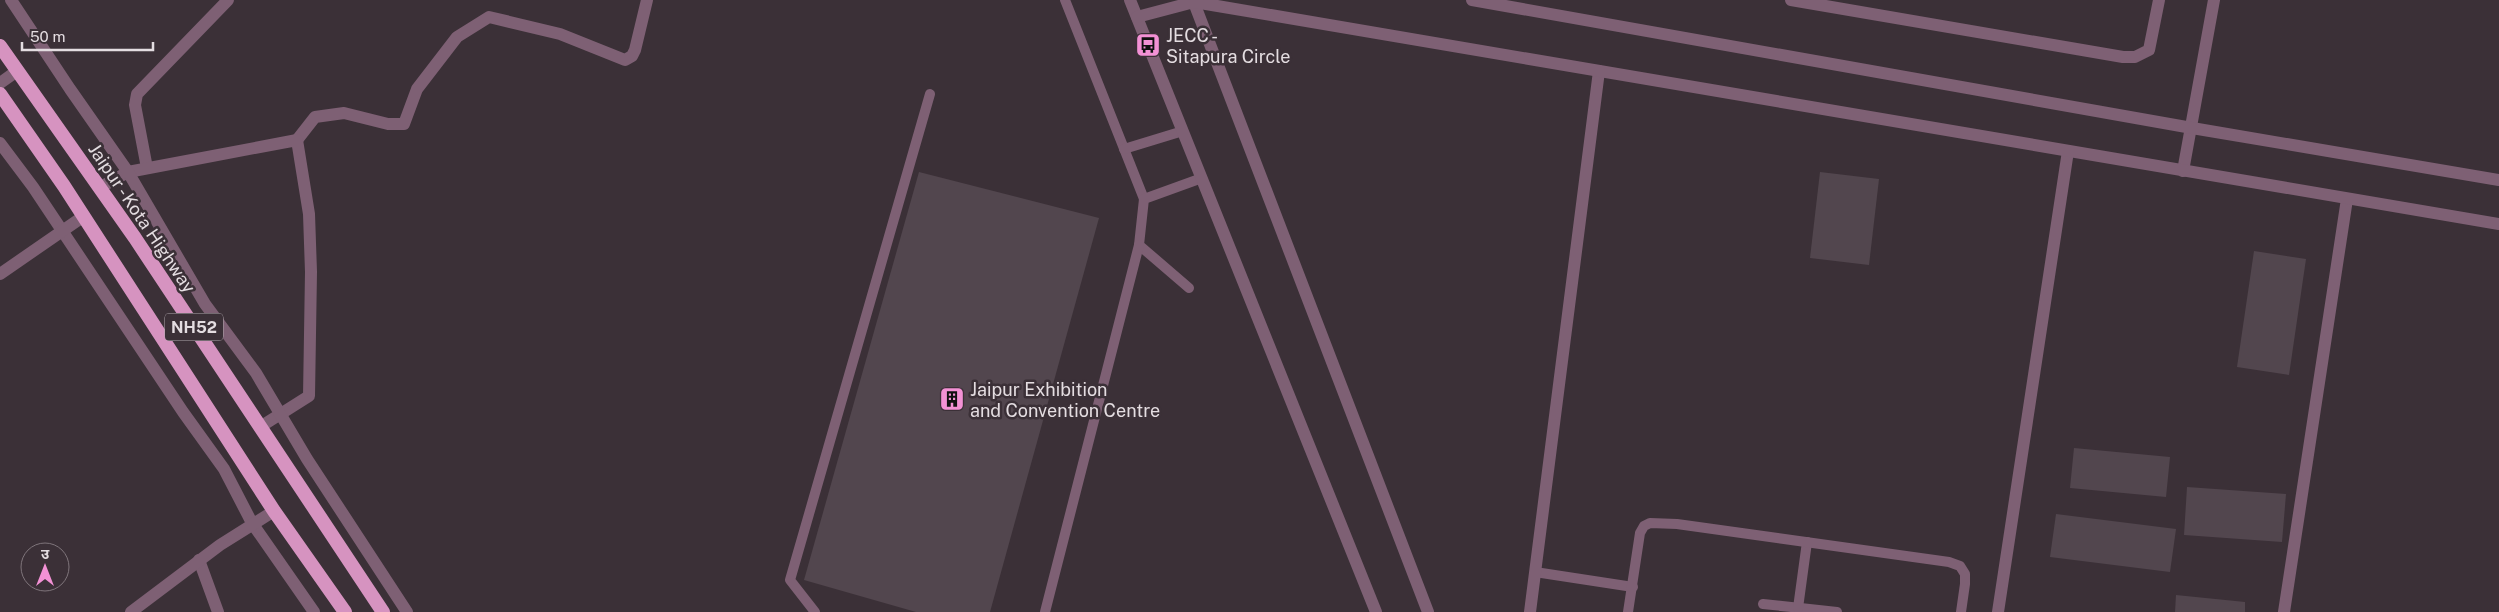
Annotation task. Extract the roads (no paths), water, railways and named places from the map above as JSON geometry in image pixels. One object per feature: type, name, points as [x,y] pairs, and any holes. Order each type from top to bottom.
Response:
[{"type":"highway","name":"Jaipur - Kota Highway","points":[[0,46],[99,188],[383,612]]},
{"type":"highway","name":"NH52","points":[[0,94],[84,216],[274,511],[345,612]]},
{"type":"street","points":[[11,0],[128,172],[205,304],[256,372],[280,414],[407,612]]},
{"type":"street","points":[[147,168],[135,106],[137,94],[228,0]]},
{"type":"street","points":[[99,188],[128,172],[297,140],[315,117],[344,113],[388,124],[404,124],[417,90],[458,37],[489,17],[560,34],[624,60],[632,56],[635,50],[647,0]]},
{"type":"street","points":[[1130,0],[1376,612]]},
{"type":"street","points":[[1472,0],[2192,128],[2499,180]]},
{"type":"street","points":[[1791,0],[2123,58],[2135,57],[2149,50],[2159,0]]},
{"type":"street","points":[[2183,171],[2214,0]]},
{"type":"street","points":[[1137,17],[1194,1],[2499,224]]},
{"type":"street","points":[[1194,1],[1428,612]]},
{"type":"street","points":[[0,82],[17,71]]},
{"type":"street","points":[[1530,612],[1599,71]]},
{"type":"street","points":[[260,427],[309,396],[311,272],[309,223],[297,140]]},
{"type":"street","points":[[0,143],[34,187],[62,232],[224,469],[252,523],[314,612]]},
{"type":"street","points":[[1998,612],[2068,151]]},
{"type":"street","points":[[2284,612],[2347,199]]},
{"type":"street","points":[[0,274],[84,216]]},
{"type":"street","points":[[131,612],[199,560],[252,523],[274,511]]},
{"type":"street","points":[[199,560],[218,612]]},
{"type":"lane","points":[[1045,612],[1139,245],[1144,199],[1065,0]]},
{"type":"lane","points":[[815,612],[790,580],[930,94]]},
{"type":"lane","points":[[1124,149],[1183,131]]},
{"type":"lane","points":[[1144,199],[1202,178]]},
{"type":"lane","points":[[1139,245],[1189,288]]},
{"type":"lane","points":[[1628,612],[1640,532],[1644,526],[1650,524],[1677,524],[1938,560],[1960,566],[1965,574],[1962,612]]},
{"type":"lane","points":[[1798,608],[1808,542]]},
{"type":"lane","points":[[1535,572],[1633,587]]},
{"type":"lane","points":[[1763,604],[1837,612]]},
{"type":"place","name":"JECC - Sitapura Circle","points":[[1148,45]]},
{"type":"place","name":"Jaipur Exhibition and Convention Centre","points":[[952,399]]}]
